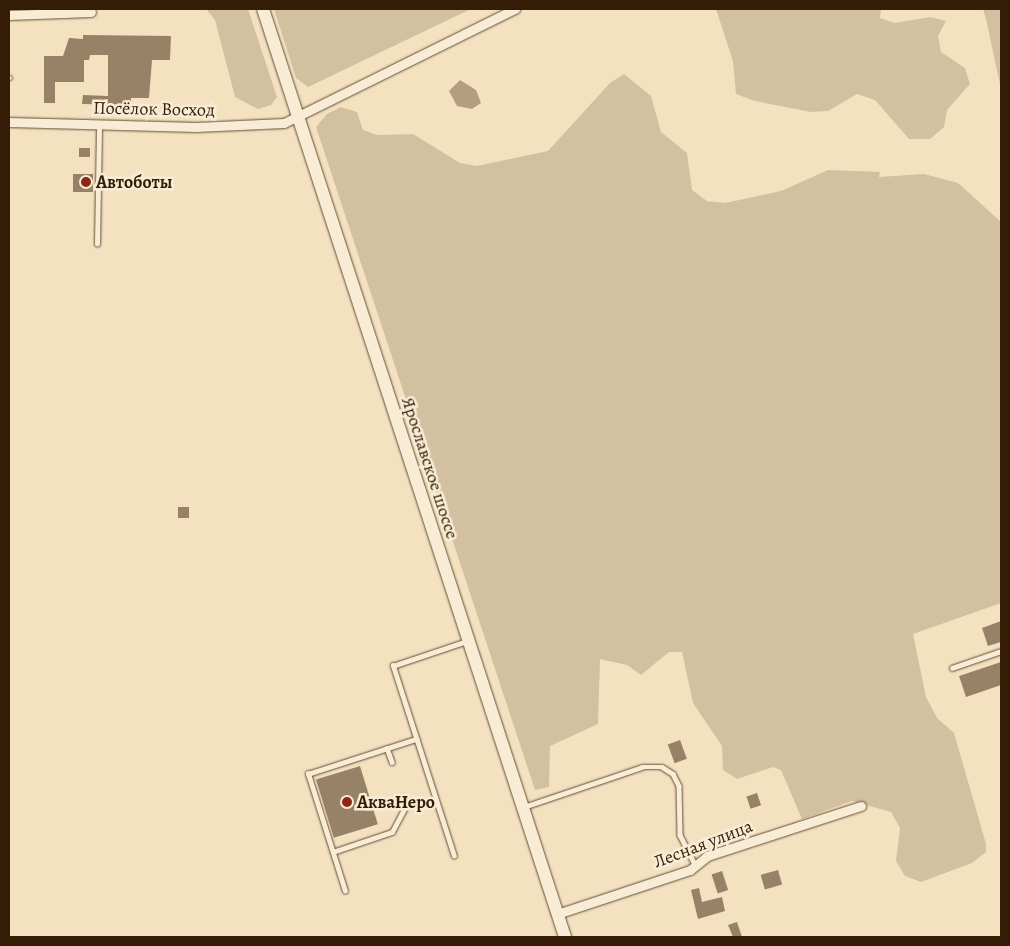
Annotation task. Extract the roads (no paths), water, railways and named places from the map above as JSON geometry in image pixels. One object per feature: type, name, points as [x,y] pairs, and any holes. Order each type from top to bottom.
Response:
[{"type":"main road","name":"Ярославское шоссе","points":[[262,9],[565,937]]},
{"type":"street","name":"Посёлок Восход","points":[[9,122],[196,128],[284,124],[515,9]]},
{"type":"street","points":[[9,15],[91,12]]},
{"type":"street","name":"Лесная улица","points":[[557,914],[695,866],[707,856],[861,806]]},
{"type":"lane","points":[[97,244],[99,125]]},
{"type":"lane","points":[[454,856],[392,666],[468,641]]},
{"type":"lane","points":[[952,668],[1001,651]]},
{"type":"lane","points":[[345,891],[308,774],[416,739]]},
{"type":"lane","points":[[387,748],[392,762]]},
{"type":"lane","points":[[523,807],[642,767],[662,767],[673,774],[679,786],[680,835],[695,866]]},
{"type":"lane","points":[[333,852],[392,832],[406,806],[403,798]]},
{"type":"place","name":"Автоботы","points":[[86,182]]},
{"type":"place","name":"АкваНеро","points":[[347,802]]}]
